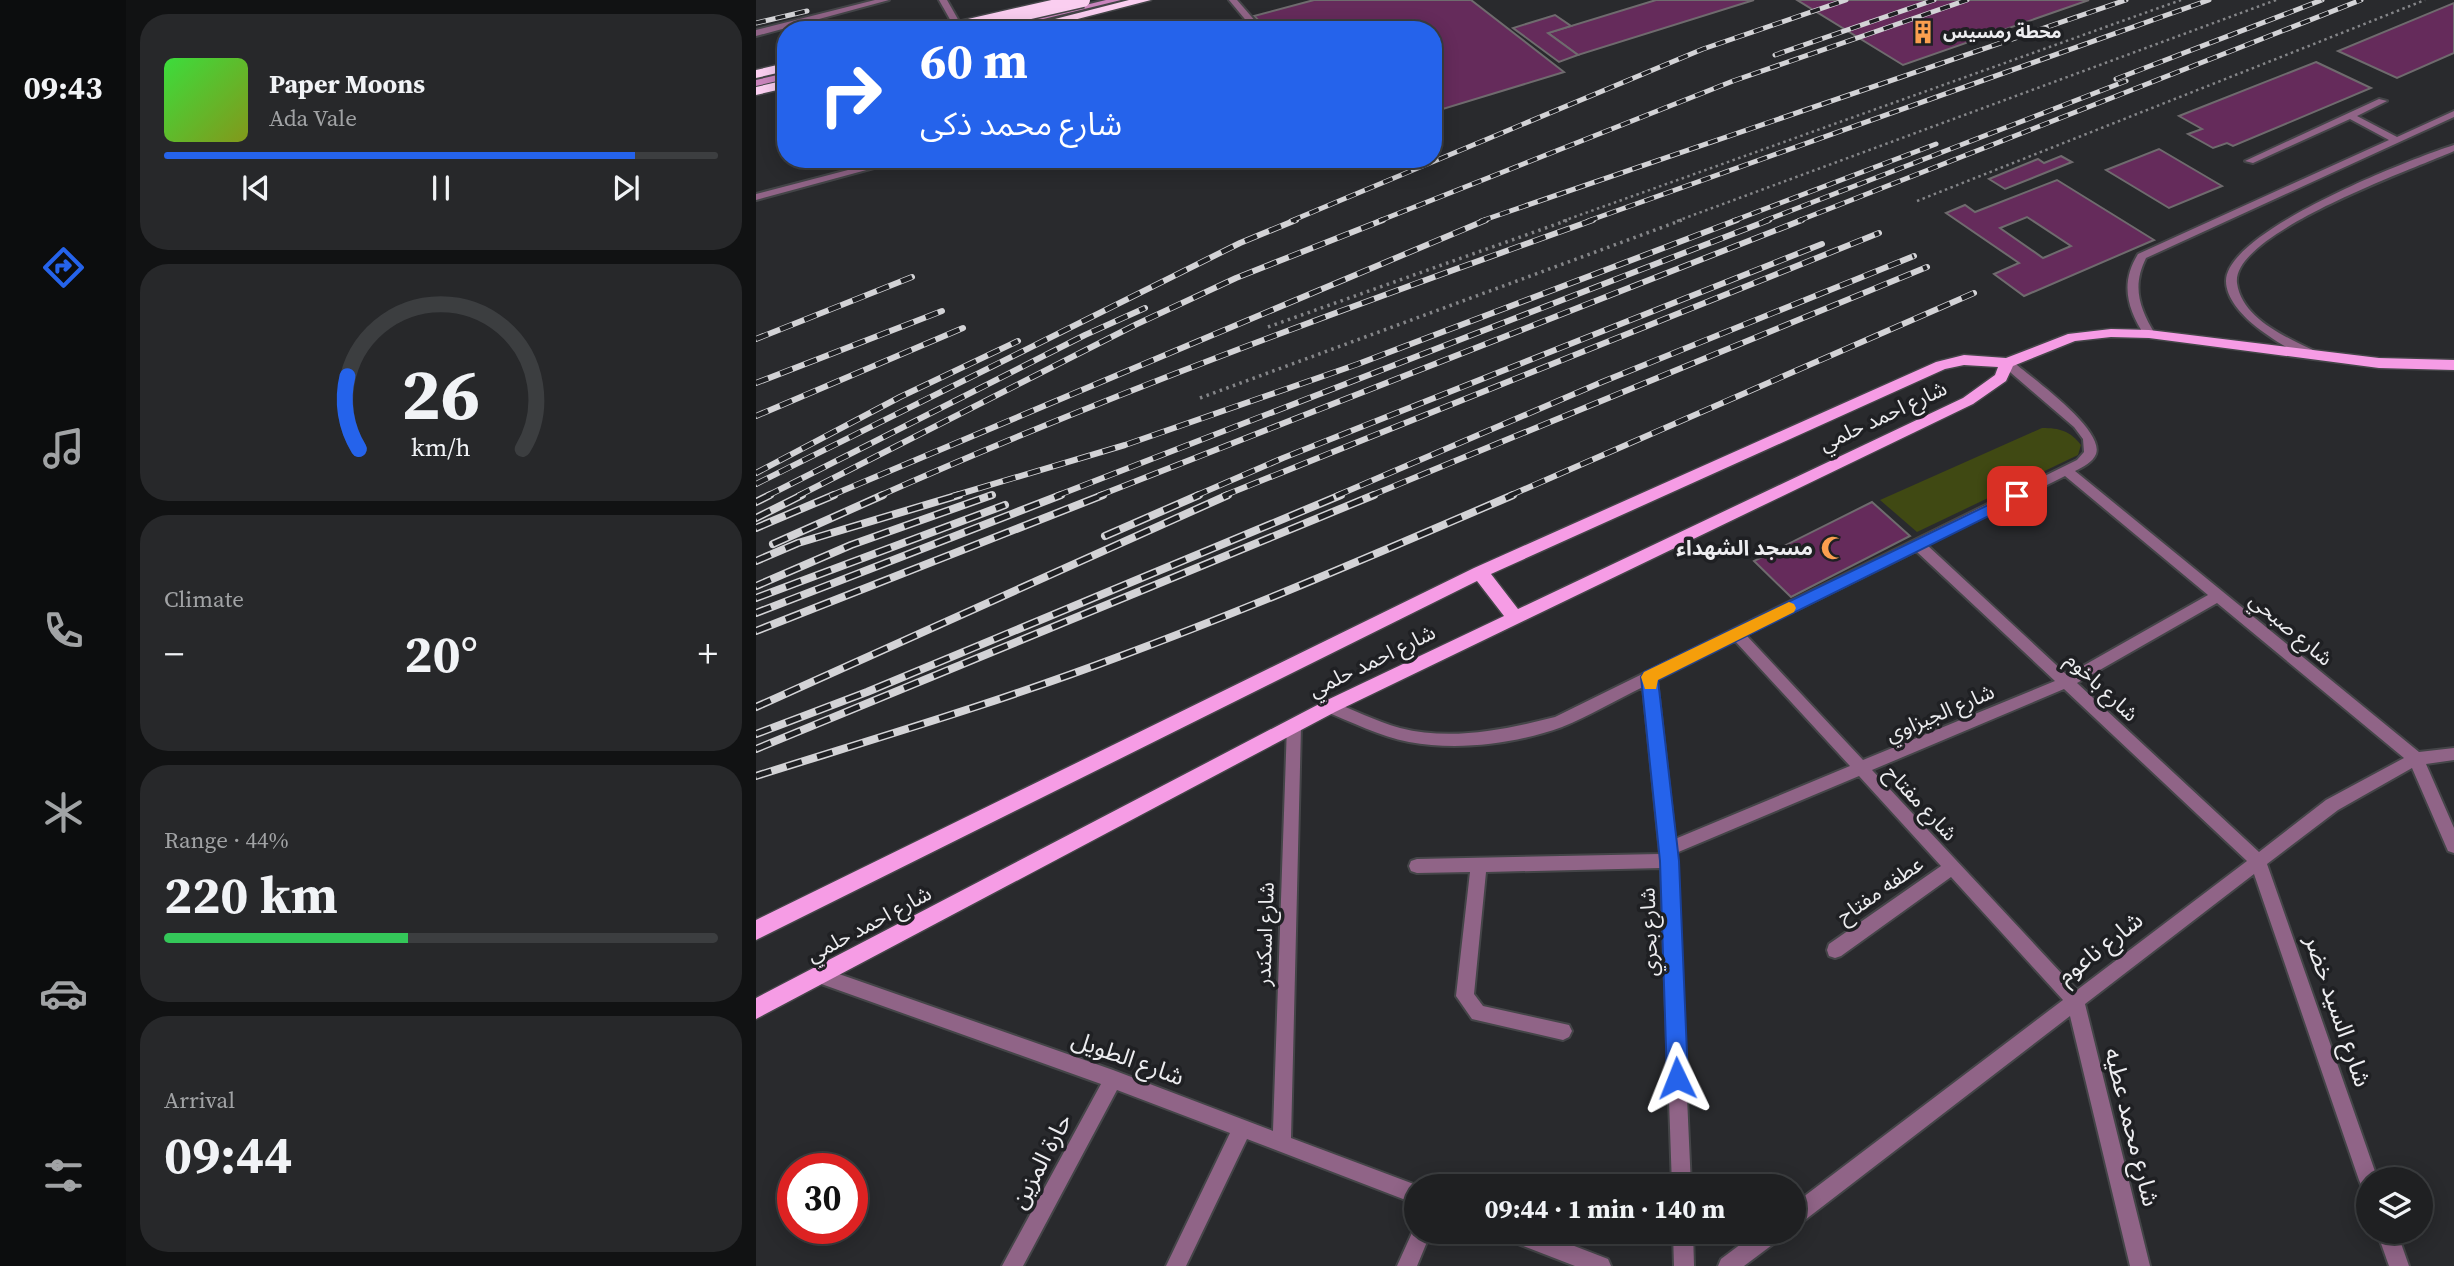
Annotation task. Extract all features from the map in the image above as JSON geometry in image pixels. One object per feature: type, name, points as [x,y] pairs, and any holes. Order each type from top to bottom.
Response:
[{"type":"highway","points":[[991,21],[1083,0]]},
{"type":"highway","points":[[1056,21],[1145,0]]},
{"type":"highway","points":[[756,74],[777,69]]},
{"type":"highway","points":[[756,91],[777,86]]},
{"type":"main road","points":[[1026,21],[1117,0]]},
{"type":"main road","points":[[756,83],[777,78]]},
{"type":"main road","name":"شارع احمد حلمي","points":[[756,930],[1480,572],[1941,365],[1964,360],[2007,363],[2073,337],[2111,333],[2149,334],[2379,363],[2454,365]]},
{"type":"main road","name":"شارع احمد حلمي","points":[[756,1009],[1329,707],[1968,401],[2001,378],[2007,363]]},
{"type":"main road","points":[[1480,572],[1514,617]]},
{"type":"street","points":[[803,21],[885,0]]},
{"type":"street","points":[[943,0],[955,21]]},
{"type":"street","points":[[1233,0],[1251,21]]},
{"type":"street","points":[[756,33],[777,28]]},
{"type":"street","points":[[2250,161],[2382,101]]},
{"type":"street","points":[[2149,334],[2131,301],[2133,269],[2142,256],[2454,114]]},
{"type":"street","points":[[2349,115],[2398,141]]},
{"type":"street","points":[[2315,356],[2268,331],[2246,312],[2231,278],[2237,260],[2259,239],[2321,204],[2454,148]]},
{"type":"street","points":[[756,197],[867,168]]},
{"type":"street","points":[[1329,707],[1408,736],[1448,741],[1498,738],[1559,722],[2081,463],[2090,453],[2088,439],[2078,424],[2007,363]]},
{"type":"street","name":"شارع صبحي","points":[[2067,471],[2416,760],[2454,846]]},
{"type":"street","name":"شارع باخوم","points":[[1917,544],[2257,860]]},
{"type":"street","name":"شارع الجيزاوي","points":[[1417,866],[1669,855],[1861,769],[2067,682],[2218,596]]},
{"type":"street","name":"شارع مفتاح","points":[[1737,634],[2075,1000]]},
{"type":"street","name":"شارع بحري","points":[[1650,677],[1669,855],[1681,1174]]},
{"type":"street","name":"شارع اسكندر","points":[[1282,1144],[1294,726]]},
{"type":"street","name":"شارع ناعوم","points":[[1806,1207],[2332,805],[2416,760],[2454,754]]},
{"type":"street","name":"شارع السيد خضر","points":[[2257,860],[2364,1167]]},
{"type":"street","points":[[1479,865],[1465,996],[1478,1013],[1563,1031]]},
{"type":"street","name":"عطفه مفتاح","points":[[1835,950],[1952,867]]},
{"type":"street","name":"شارع الطويل","points":[[819,975],[1113,1079],[1404,1190]]},
{"type":"street","name":"شارع محمد عطيه","points":[[2075,1000],[2140,1266]]},
{"type":"street","name":"حارة المزين","points":[[1012,1266],[1113,1079]]},
{"type":"street","points":[[1176,1266],[1242,1129]]},
{"type":"street","points":[[1407,1266],[1416,1244]]},
{"type":"street","points":[[1543,1244],[1601,1266]]},
{"type":"street","points":[[1683,1244],[1684,1266]]},
{"type":"street","points":[[1728,1266],[1757,1244]]},
{"type":"street","points":[[2391,1244],[2399,1266]]},
{"type":"path","points":[[1268,327],[2181,0]]},
{"type":"path","points":[[1200,398],[2276,0]]},
{"type":"path","points":[[1917,201],[2425,0]]},
{"type":"green space","points":[[2042,428],[2059,430],[2073,436],[2081,445],[2078,455],[1917,532],[1880,500]]},
{"type":"building","points":[[1314,0],[1471,0],[1564,72],[1442,109],[1442,21],[1259,21],[1254,16]]},
{"type":"building","points":[[1656,0],[1754,0],[1578,55],[1548,33]]},
{"type":"building","name":"محطة رمسيس","points":[[1797,0],[2089,0],[1903,65]]},
{"type":"building","points":[[2454,3],[2454,53],[2397,78],[2338,51]]},
{"type":"building","points":[[1555,15],[1571,26],[1548,33],[1578,55],[1559,62],[1513,28]]},
{"type":"building","points":[[2316,62],[2371,88],[2233,146],[2227,143],[2213,148],[2188,134],[2202,129],[2179,116]]},
{"type":"building","points":[[2159,149],[2222,186],[2169,208],[2106,170]]},
{"type":"building","points":[[2061,156],[2072,162],[2005,189],[1989,179],[2038,159],[2044,163]]},
{"type":"building","points":[[2057,180],[2154,240],[2024,296],[1994,274],[2019,263],[1946,213],[1965,205],[1975,212]],"holes":[[[2027,217],[2071,246],[2043,258],[2000,228]]]},
{"type":"building","name":"مسجد الشهداء","points":[[1872,502],[1910,536],[1791,597],[1754,561]]},
{"type":"railway","points":[[1442,158],[1703,49],[1846,0]]},
{"type":"railway","points":[[1775,55],[1934,0]]},
{"type":"railway","points":[[1379,221],[1733,81],[1967,0]]},
{"type":"railway","points":[[1481,221],[2126,0]]},
{"type":"railway","points":[[1588,221],[2209,0]]},
{"type":"railway","points":[[2116,79],[2322,0]]},
{"type":"railway","points":[[1798,221],[2361,0]]},
{"type":"railway","points":[[756,23],[807,11]]},
{"type":"railway","points":[[1764,221],[2126,81]]},
{"type":"railway","points":[[1733,221],[1936,144]]},
{"type":"railway","points":[[1291,221],[1418,168]]},
{"type":"railway","points":[[756,484],[1240,243],[1296,220]]},
{"type":"railway","points":[[798,496],[1137,324],[1236,278],[1383,220]]},
{"type":"railway","points":[[830,496],[1486,220]]},
{"type":"railway","points":[[879,496],[1144,386],[1593,220]]},
{"type":"railway","points":[[953,496],[1125,445],[1358,364],[1737,220]]},
{"type":"railway","points":[[1056,496],[1769,220]]},
{"type":"railway","points":[[1098,496],[1802,220]]},
{"type":"railway","points":[[1223,496],[1879,233]]},
{"type":"railway","points":[[1195,496],[1283,458],[1822,244]]},
{"type":"railway","points":[[1336,496],[1602,382],[1914,256]]},
{"type":"railway","points":[[1370,496],[1927,267]]},
{"type":"railway","points":[[756,339],[912,277]]},
{"type":"railway","points":[[1509,496],[1974,293]]},
{"type":"railway","points":[[767,496],[1085,335],[1145,308]]},
{"type":"railway","points":[[756,383],[942,311]]},
{"type":"railway","points":[[756,416],[963,328]]},
{"type":"railway","points":[[756,473],[900,397],[1018,341]]},
{"type":"railway","points":[[756,502],[770,495]]},
{"type":"railway","points":[[756,518],[802,495]]},
{"type":"railway","points":[[756,528],[834,495]]},
{"type":"railway","points":[[773,544],[883,495]]},
{"type":"railway","points":[[756,561],[798,543],[959,495]]},
{"type":"railway","points":[[756,586],[851,545],[992,495],[988,496]]},
{"type":"railway","points":[[756,613],[1061,495]]},
{"type":"railway","points":[[756,631],[1103,495]]},
{"type":"railway","points":[[1105,536],[1199,495]]},
{"type":"railway","points":[[756,707],[1228,495]]},
{"type":"railway","points":[[756,734],[867,692],[1341,495]]},
{"type":"railway","points":[[756,749],[1374,495]]},
{"type":"railway","points":[[756,776],[983,704],[1118,657],[1267,599],[1513,495]]},
{"type":"railway","points":[[756,598],[1005,505]]},
{"type":"slow traffic","points":[[1650,684],[1650,677],[1789,608]]},
{"type":"place","name":"محطة رمسيس","points":[[1923,32]]},
{"type":"place","name":"مسجد الشهداء","points":[[1833,548]]},
{"type":"route","points":[[1677,1078],[1670,861],[1650,677],[2017,496]]}]
